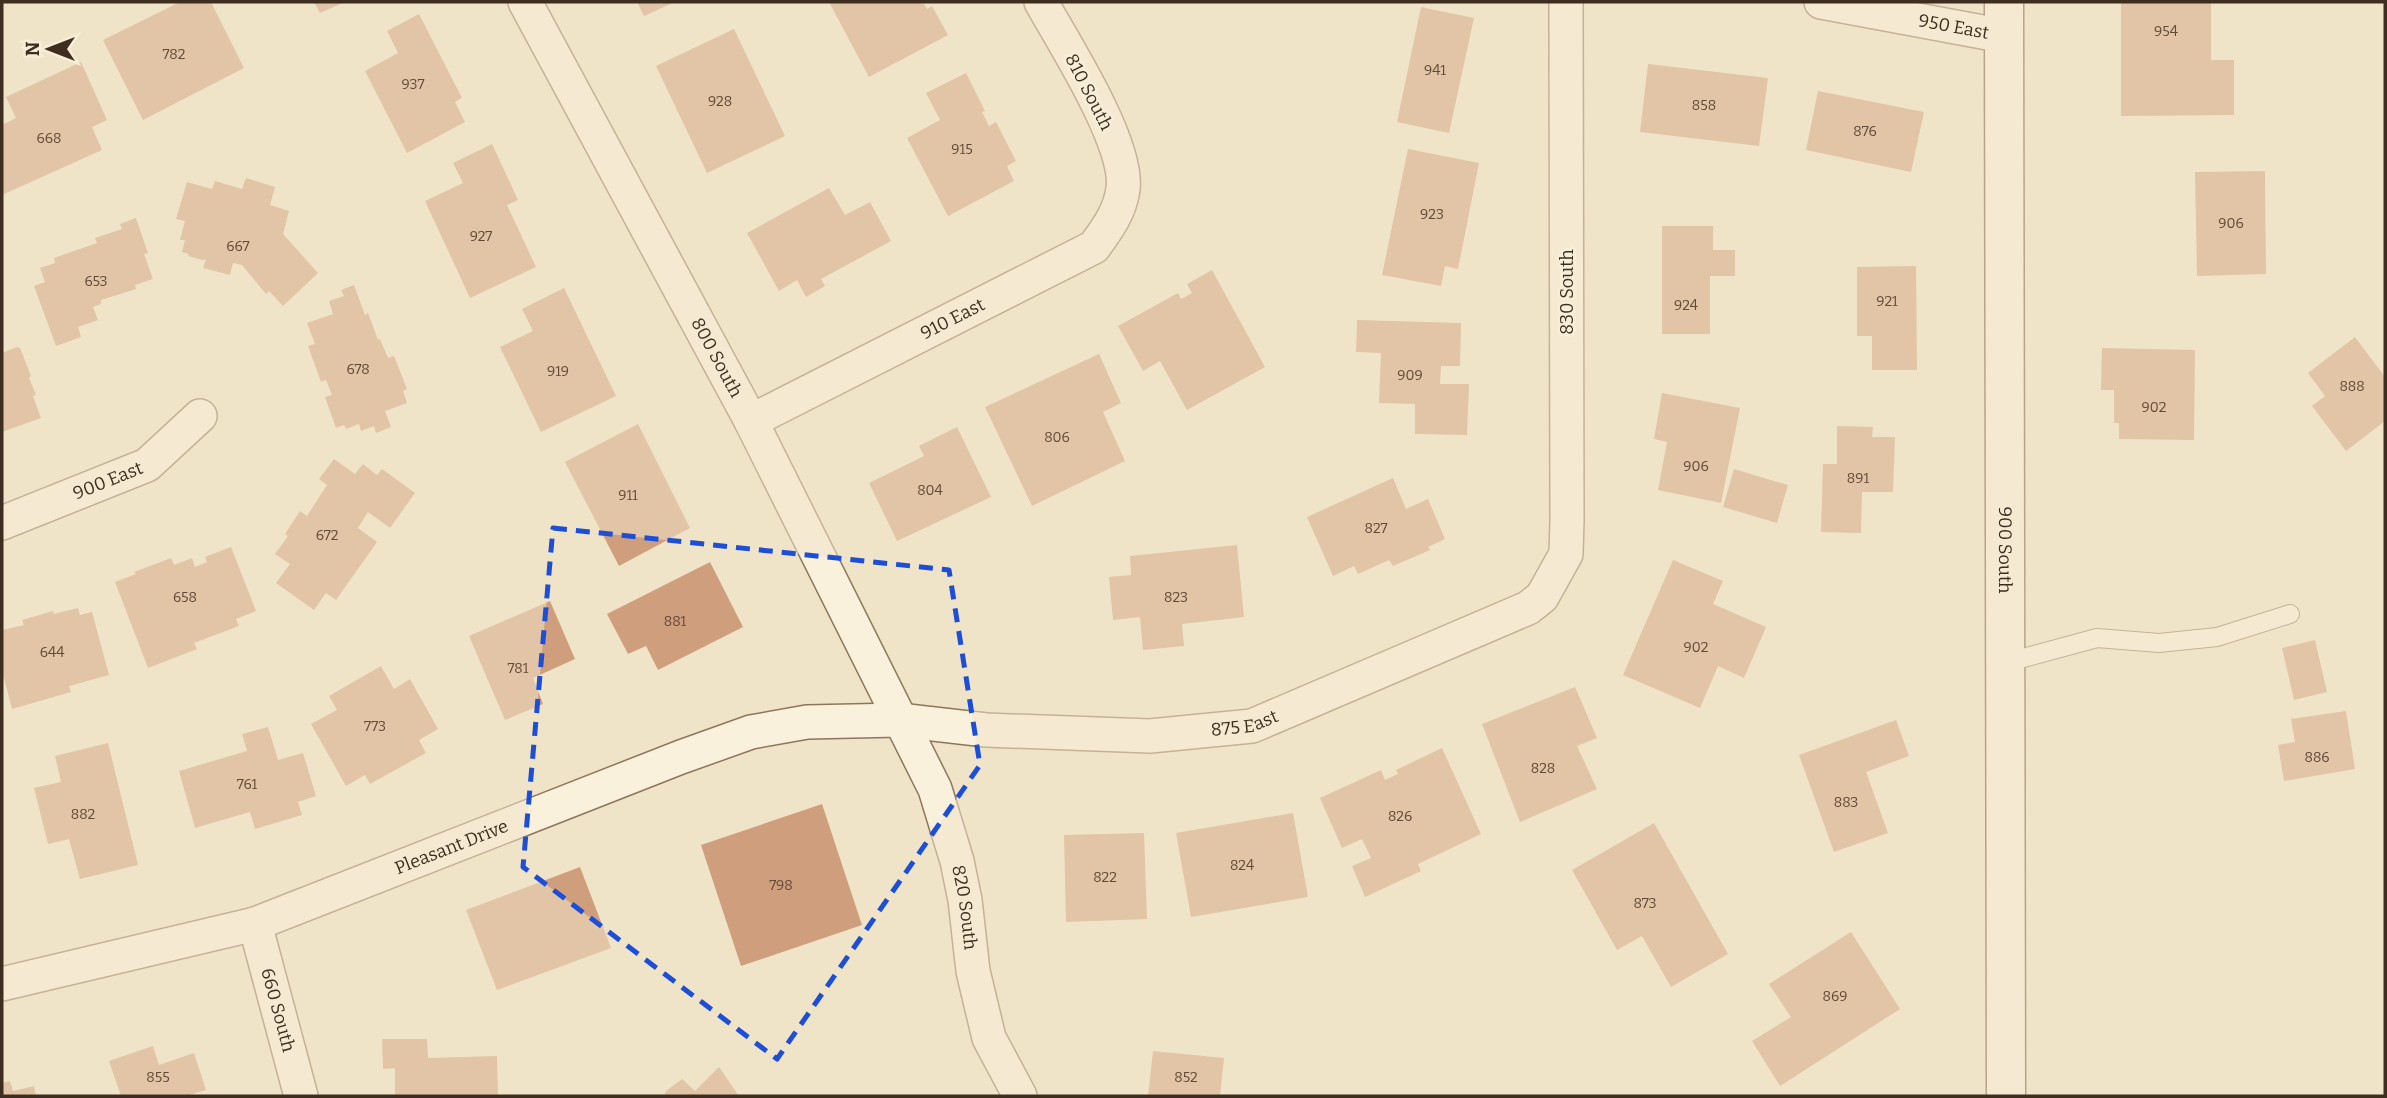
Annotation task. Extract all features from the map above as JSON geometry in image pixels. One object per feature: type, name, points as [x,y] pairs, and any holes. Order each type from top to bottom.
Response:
[{"type":"street","name":"800 South","points":[[525,2],[751,421],[899,720]]},
{"type":"street","name":"810 South","points":[[1041,2],[1108,124],[1118,155],[1123,188]]},
{"type":"street","name":"830 South","points":[[1554,579],[1566,554],[1567,520],[1566,2]]},
{"type":"street","name":"950 East","points":[[1821,2],[2004,19]]},
{"type":"street","name":"900 South","points":[[2004,19],[2006,1096]]},
{"type":"street","name":"910 East","points":[[751,421],[1094,247],[1113,223],[1123,188]]},
{"type":"street","name":"900 East","points":[[2,523],[147,465],[200,416]]},
{"type":"street","name":"875 East","points":[[899,720],[986,730],[1150,736],[1252,726],[1528,608],[1542,597],[1554,579]]},
{"type":"street","name":"Pleasant Drive","points":[[2,984],[255,925],[751,732],[807,722],[899,720]]},
{"type":"street","name":"820 South","points":[[899,720],[935,789],[957,861],[965,900],[973,971],[989,1038],[1020,1096]]},
{"type":"street","name":"660 South","points":[[255,925],[301,1096]]},
{"type":"lane","points":[[2005,663],[2097,638],[2160,643],[2217,637],[2290,614]]},
{"type":"highlighted area","points":[[553,528],[949,570],[980,765],[777,1059],[523,867]]},
{"type":"building","points":[[180,2],[211,2],[244,68],[143,120],[103,40]]},
{"type":"building","points":[[314,2],[345,2],[320,13]]},
{"type":"building","points":[[637,2],[675,2],[644,16]]},
{"type":"building","points":[[829,2],[923,2],[927,9],[932,6],[948,35],[869,77]]},
{"type":"building","points":[[2121,2],[2211,2],[2211,60],[2234,60],[2234,115],[2121,116]]},
{"type":"building","points":[[1421,7],[1474,18],[1449,133],[1397,122]]},
{"type":"building","points":[[419,14],[462,98],[455,102],[465,122],[407,153],[365,71],[398,53],[387,31]]},
{"type":"building","points":[[734,29],[785,136],[707,173],[656,66]]},
{"type":"building","points":[[81,62],[107,120],[92,127],[102,150],[2,195],[2,125],[16,118],[6,97]]},
{"type":"building","points":[[1648,64],[1768,78],[1759,146],[1640,132]]},
{"type":"building","points":[[966,73],[985,111],[982,112],[989,126],[996,122],[1016,161],[1007,166],[1014,181],[948,216],[907,138],[940,120],[926,93]]},
{"type":"building","points":[[1818,91],[1924,112],[1911,172],[1806,150]]},
{"type":"building","points":[[492,144],[518,200],[507,205],[536,267],[470,298],[425,201],[463,183],[453,163]]},
{"type":"building","points":[[1408,149],[1479,163],[1458,269],[1445,266],[1441,286],[1382,275]]},
{"type":"building","points":[[2265,171],[2266,274],[2197,276],[2195,172]]},
{"type":"building","points":[[246,178],[275,187],[270,205],[289,211],[283,234],[318,273],[283,306],[269,291],[266,294],[242,265],[233,263],[230,275],[203,268],[206,259],[188,256],[189,254],[182,252],[185,240],[180,240],[185,221],[176,219],[187,182],[212,189],[215,181],[242,189]]},
{"type":"building","points":[[829,188],[845,215],[870,202],[891,241],[821,279],[825,286],[806,297],[797,280],[779,291],[747,233]]},
{"type":"building","points":[[136,218],[148,253],[144,254],[153,279],[135,285],[136,289],[101,300],[101,304],[93,307],[98,320],[78,327],[81,337],[56,346],[34,286],[45,282],[40,268],[55,263],[54,258],[97,243],[95,238],[122,229],[120,224]]},
{"type":"building","points":[[1662,226],[1713,226],[1713,250],[1735,250],[1735,276],[1710,276],[1710,334],[1662,334]]},
{"type":"building","points":[[1916,266],[1917,370],[1872,370],[1872,336],[1857,336],[1857,267]]},
{"type":"building","points":[[1212,270],[1265,367],[1187,410],[1160,361],[1143,371],[1118,326],[1178,293],[1181,299],[1192,293],[1187,284]]},
{"type":"building","points":[[354,285],[365,315],[368,313],[388,358],[394,356],[407,389],[403,391],[407,403],[385,411],[391,427],[376,433],[374,426],[361,431],[359,424],[346,429],[344,425],[336,428],[325,397],[332,395],[326,380],[321,382],[308,346],[315,344],[307,323],[333,314],[329,301],[344,296],[341,290]]},
{"type":"building","points":[[564,288],[616,396],[541,432],[500,347],[533,331],[522,309]]},
{"type":"building","points":[[1357,320],[1461,323],[1460,366],[1441,366],[1440,384],[1469,384],[1467,435],[1415,434],[1415,404],[1379,403],[1381,353],[1356,352]]},
{"type":"building","points":[[2355,337],[2385,377],[2385,421],[2346,451],[2312,406],[2325,396],[2308,373]]},
{"type":"building","points":[[20,348],[31,376],[29,378],[36,395],[33,396],[41,418],[2,432],[2,353]]},
{"type":"building","points":[[2102,348],[2195,350],[2194,440],[2119,439],[2119,423],[2114,423],[2114,390],[2101,390]]},
{"type":"building","points":[[1099,354],[1121,403],[1103,412],[1125,461],[1032,506],[985,407]]},
{"type":"building","points":[[1662,393],[1740,408],[1721,503],[1658,490],[1667,442],[1654,439]]},
{"type":"building","points":[[638,424],[690,528],[619,566],[565,462]]},
{"type":"building","points":[[1837,426],[1873,427],[1872,437],[1895,437],[1893,492],[1862,492],[1861,533],[1821,532],[1823,464],[1837,464]]},
{"type":"building","points":[[957,427],[991,497],[897,541],[869,483],[924,456],[919,446]]},
{"type":"building","points":[[334,459],[355,474],[363,464],[377,475],[382,469],[415,493],[390,528],[368,512],[358,528],[377,542],[336,600],[326,593],[314,610],[276,583],[290,564],[275,554],[288,536],[285,534],[300,511],[307,516],[327,485],[319,479]]},
{"type":"building","points":[[1734,469],[1788,485],[1777,523],[1723,507]]},
{"type":"building","points":[[1393,478],[1406,509],[1428,499],[1445,539],[1428,547],[1430,550],[1393,566],[1389,560],[1358,574],[1354,566],[1333,576],[1307,517]]},
{"type":"building","points":[[1237,545],[1244,617],[1182,624],[1184,646],[1143,650],[1140,617],[1113,620],[1109,577],[1131,575],[1130,556]]},
{"type":"building","points":[[231,547],[256,611],[236,619],[239,626],[194,643],[197,649],[148,668],[115,582],[171,558],[174,565],[192,558],[195,567],[207,562],[205,557]]},
{"type":"building","points":[[1673,560],[1723,581],[1713,604],[1766,627],[1744,678],[1718,666],[1700,708],[1623,675]]},
{"type":"building","points":[[710,562],[743,627],[658,670],[646,646],[628,654],[607,614]]},
{"type":"building","points":[[550,601],[575,659],[533,678],[543,704],[505,720],[469,636]]},
{"type":"building","points":[[78,608],[80,615],[92,612],[109,675],[69,686],[71,692],[12,709],[2,670],[2,630],[24,625],[22,620],[53,611],[54,614]]},
{"type":"building","points":[[2315,640],[2327,692],[2294,700],[2282,648]]},
{"type":"building","points":[[381,666],[394,689],[410,679],[438,729],[419,740],[426,753],[370,784],[365,775],[346,786],[311,724],[337,710],[329,696]]},
{"type":"building","points":[[1575,687],[1597,738],[1577,746],[1597,789],[1520,822],[1482,724]]},
{"type":"building","points":[[2346,711],[2355,769],[2284,781],[2278,745],[2295,742],[2291,719]]},
{"type":"building","points":[[1896,720],[1909,756],[1866,772],[1888,833],[1834,852],[1799,755]]},
{"type":"building","points":[[268,727],[278,760],[303,753],[316,796],[298,802],[302,815],[255,829],[250,812],[195,828],[179,771],[247,751],[242,734]]},
{"type":"building","points":[[108,743],[138,865],[80,879],[69,839],[48,844],[34,788],[61,782],[55,756]]},
{"type":"building","points":[[1442,748],[1481,834],[1418,864],[1421,871],[1365,897],[1352,866],[1371,858],[1362,839],[1342,848],[1320,798],[1381,770],[1385,780],[1398,774],[1396,770]]},
{"type":"building","points":[[822,804],[862,925],[741,966],[701,845]]},
{"type":"building","points":[[1293,813],[1308,897],[1191,917],[1176,833]]},
{"type":"building","points":[[1654,823],[1728,954],[1671,987],[1642,936],[1617,950],[1572,870]]},
{"type":"building","points":[[1144,833],[1147,919],[1066,922],[1064,835]]},
{"type":"building","points":[[580,867],[611,948],[497,990],[466,910]]},
{"type":"building","points":[[1851,932],[1900,1009],[1780,1086],[1752,1041],[1791,1017],[1769,984]]},
{"type":"building","points":[[382,1039],[427,1039],[428,1058],[497,1056],[498,1096],[395,1096],[395,1068],[383,1069]]},
{"type":"building","points":[[153,1046],[159,1065],[194,1053],[206,1090],[186,1096],[121,1096],[109,1061]]},
{"type":"building","points":[[1153,1051],[1224,1058],[1220,1096],[1148,1096]]},
{"type":"building","points":[[719,1067],[739,1096],[664,1096],[666,1091],[682,1079],[695,1091]]},
{"type":"building","points":[[10,1081],[13,1091],[34,1086],[36,1096],[2,1096],[2,1083]]}]
